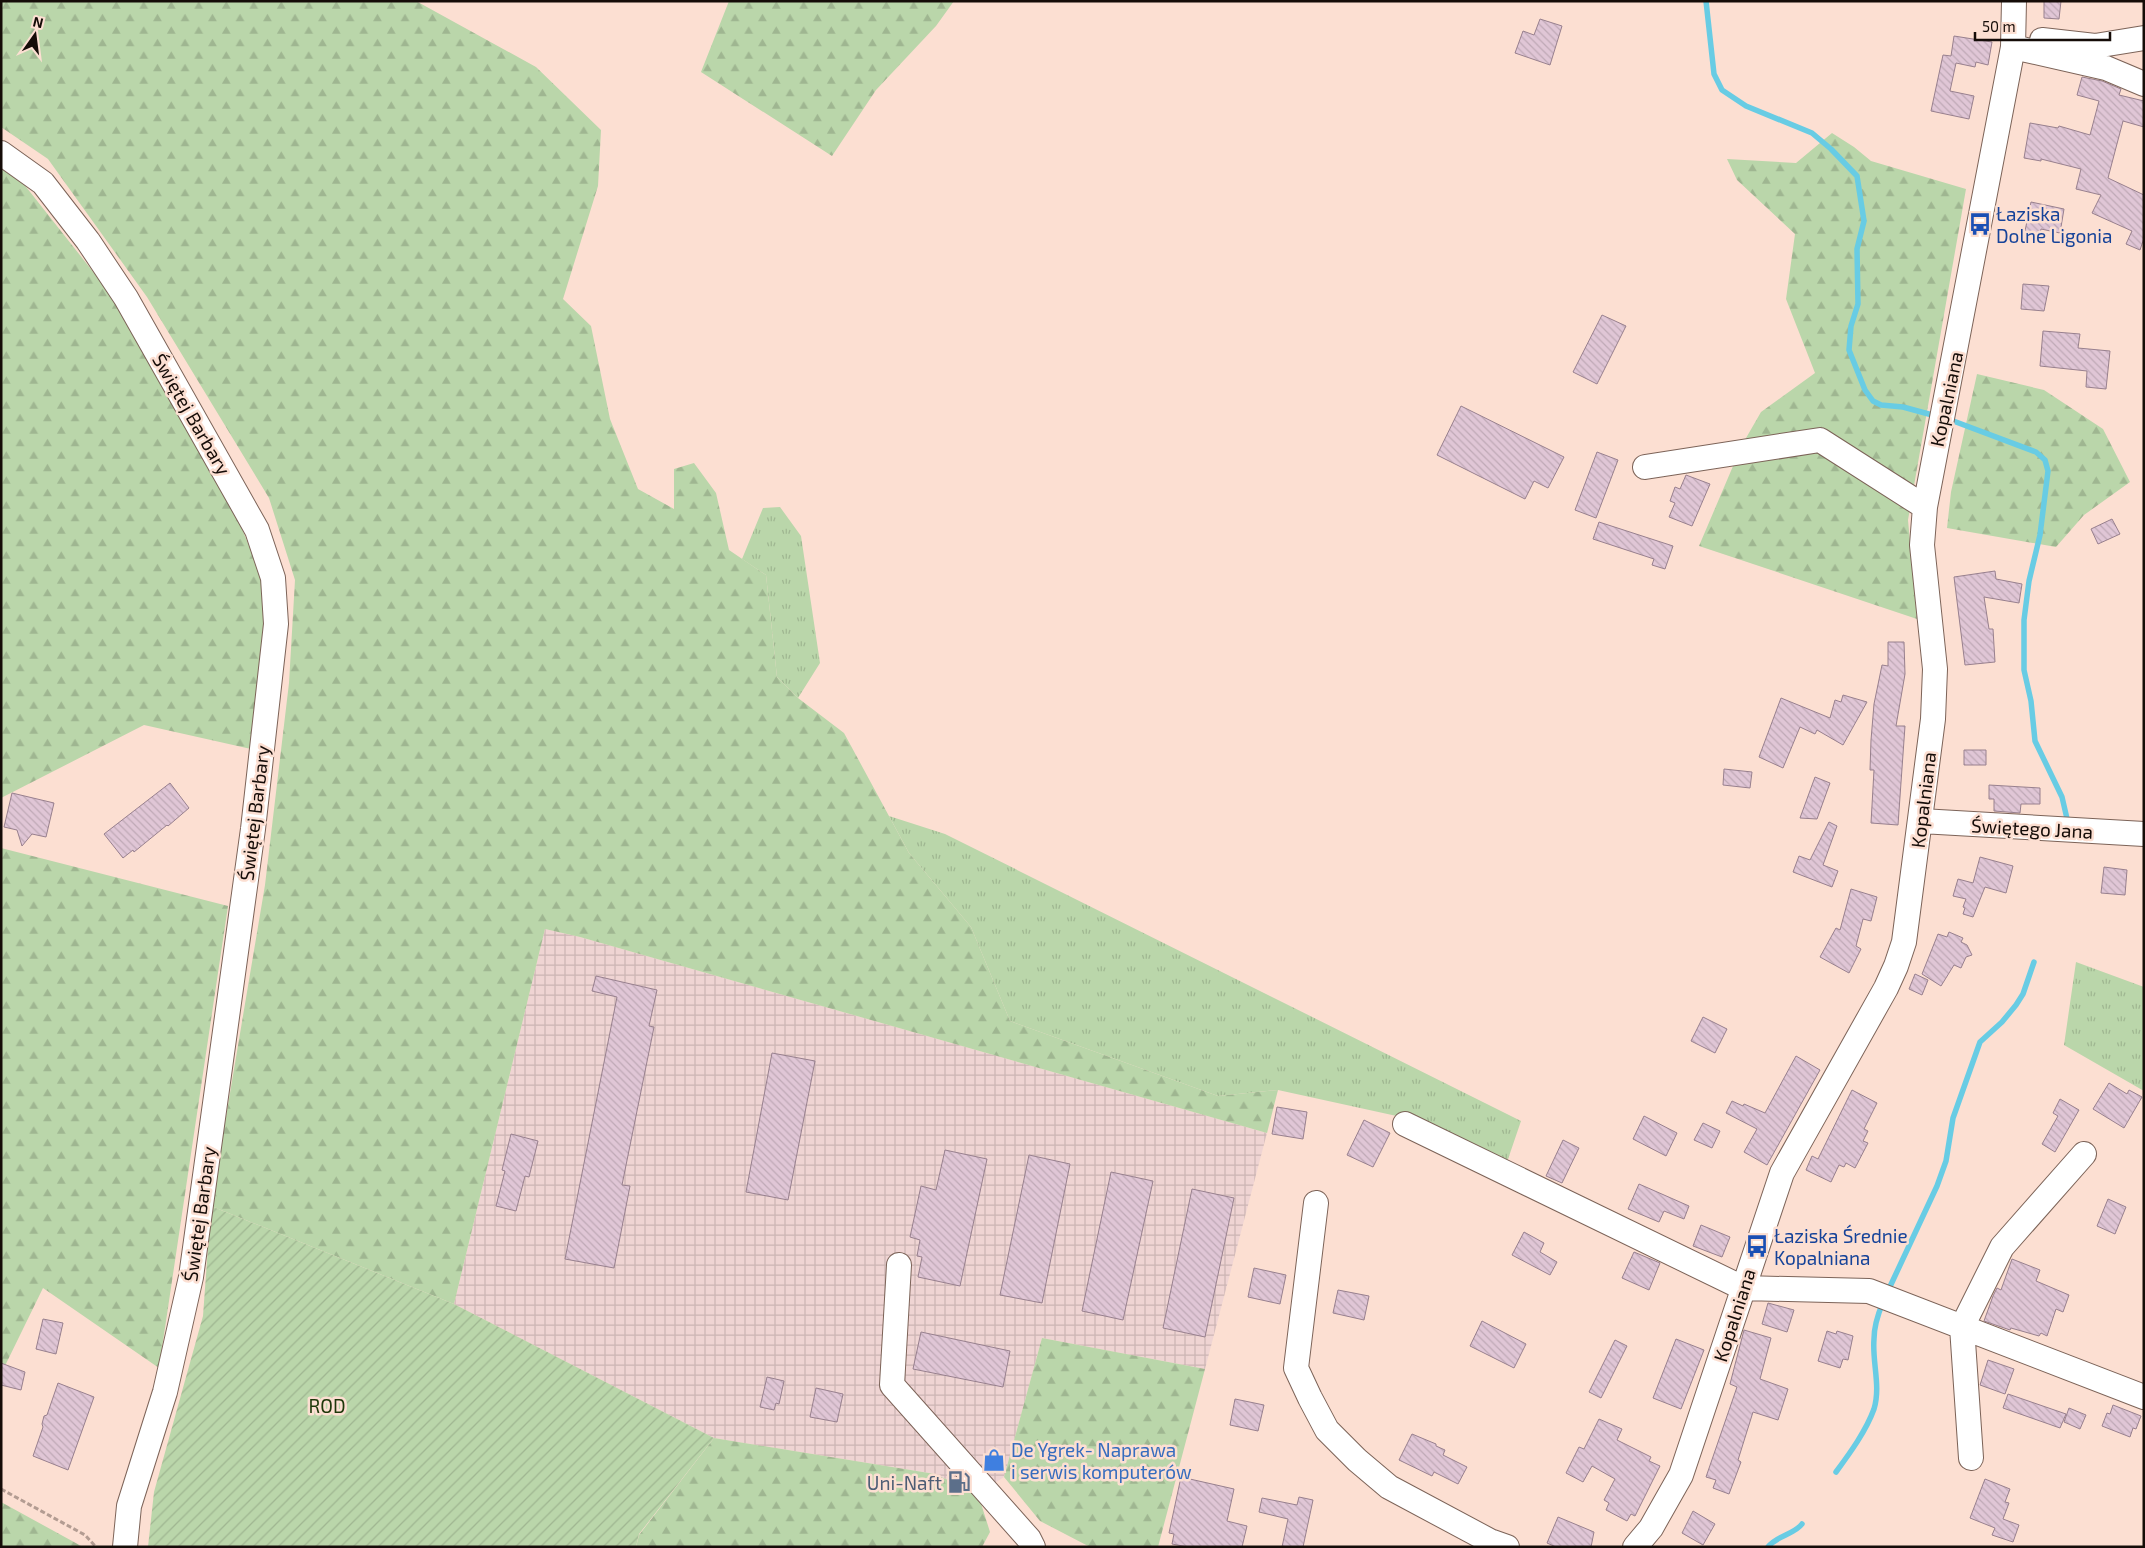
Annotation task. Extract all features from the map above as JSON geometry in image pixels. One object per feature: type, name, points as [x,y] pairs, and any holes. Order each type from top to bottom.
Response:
[{"type":"street","name":"Kopalniana","points":[[1635,1547],[1651,1528],[1681,1475],[1782,1173],[1896,966],[1904,942],[1933,719],[1935,669],[1922,545],[1925,507],[2014,42],[2014,1]]},
{"type":"street","points":[[2014,42],[2095,46],[2144,38]]},
{"type":"street","points":[[2014,42],[2106,68],[2144,84]]},
{"type":"street","name":"Świętej Barbary","points":[[1,153],[43,183],[88,240],[126,298],[258,530],[273,578],[276,624],[259,770],[191,1277],[165,1392],[129,1506],[125,1547]]},
{"type":"street","points":[[1644,467],[1820,440],[1925,507]]},
{"type":"street","name":"Świętego Jana","points":[[1921,821],[2144,834]]},
{"type":"street","points":[[1406,1124],[1743,1288],[1869,1291],[2144,1397]]},
{"type":"street","points":[[1971,1458],[1962,1327],[2002,1247],[2084,1154]]},
{"type":"street","points":[[1316,1203],[1296,1368],[1310,1398],[1328,1430],[1357,1460],[1389,1488],[1490,1541],[1507,1547]]},
{"type":"street","points":[[899,1265],[892,1385],[1029,1539],[1033,1547]]},
{"type":"path","points":[[1,1489],[84,1535],[96,1547]]},
{"type":"shaded area","points":[[545,929],[580,937],[1267,1133],[1205,1369],[1042,1338],[1004,1477],[978,1494],[935,1474],[714,1438],[454,1304]]},
{"type":"green space","points":[[1,1],[416,1],[536,67],[601,130],[598,186],[563,299],[591,326],[610,419],[638,489],[674,509],[674,469],[694,463],[716,493],[729,550],[766,575],[777,677],[798,698],[844,733],[909,853],[971,927],[1010,1021],[1218,1096],[1278,1090],[1267,1133],[580,937],[545,929],[454,1304],[211,1206],[265,885],[289,683],[295,580],[269,498],[147,297],[48,159],[1,127]]},
{"type":"green space","points":[[729,1],[954,1],[936,26],[876,90],[832,156],[701,72]]},
{"type":"green space","points":[[1832,133],[1871,161],[1966,189],[1908,520],[1917,619],[1699,546],[1742,445],[1761,412],[1815,373],[1786,299],[1795,234],[1737,180],[1727,159],[1796,163]]},
{"type":"green space","points":[[1,168],[23,183],[124,311],[236,514],[267,590],[251,749],[144,725],[1,798]]},
{"type":"green space","points":[[1977,374],[2044,390],[2103,429],[2130,482],[2084,515],[2056,547],[1947,528],[1951,492]]},
{"type":"green space","points":[[780,507],[801,536],[820,663],[798,698],[777,677],[766,575],[742,559],[763,508]]},
{"type":"green space","points":[[889,816],[945,834],[1521,1121],[1506,1165],[1424,1122],[1278,1090],[1218,1096],[1010,1021],[971,927],[909,853]]},
{"type":"green space","points":[[1,848],[228,906],[159,1368],[43,1288],[1,1374]]},
{"type":"green space","points":[[2076,962],[2144,987],[2144,1091],[2064,1045]]},
{"type":"green space","name":"ROD","points":[[211,1206],[454,1304],[714,1438],[639,1534],[636,1547],[148,1547],[154,1492],[203,1316]]},
{"type":"green space","points":[[1042,1338],[1205,1369],[1158,1547],[1090,1547],[1040,1521],[1004,1477]]},
{"type":"green space","points":[[714,1438],[935,1474],[978,1494],[990,1532],[982,1547],[636,1547],[639,1535]]},
{"type":"green space","points":[[1,1502],[83,1547],[1,1547]]},
{"type":"building","points":[[2044,1],[2061,1],[2059,19],[2044,18]]},
{"type":"building","points":[[1540,19],[1562,26],[1550,65],[1515,53],[1523,31],[1534,35]]},
{"type":"building","points":[[1954,36],[1992,42],[1988,65],[1976,62],[1975,67],[1956,63],[1950,91],[1974,96],[1969,119],[1931,111],[1943,55],[1951,56]]},
{"type":"building","points":[[2082,77],[2102,81],[2121,89],[2119,95],[2144,101],[2144,127],[2123,121],[2108,178],[2144,195],[2144,238],[2140,250],[2126,244],[2132,231],[2092,213],[2101,195],[2076,189],[2081,169],[2041,159],[2041,161],[2024,158],[2030,123],[2058,128],[2059,126],[2090,135],[2099,101],[2077,95]]},
{"type":"building","points":[[2031,202],[2064,209],[2060,233],[2041,229],[2040,234],[2025,231]]},
{"type":"building","points":[[2023,284],[2049,286],[2044,311],[2021,309]]},
{"type":"building","points":[[1602,315],[1626,326],[1597,384],[1573,372]]},
{"type":"building","points":[[2043,331],[2080,334],[2078,348],[2110,351],[2106,389],[2086,387],[2087,371],[2040,366]]},
{"type":"building","points":[[1461,406],[1564,457],[1548,488],[1534,481],[1525,499],[1437,455]]},
{"type":"building","points":[[1597,452],[1618,460],[1596,518],[1575,510]]},
{"type":"building","points":[[1686,475],[1710,484],[1692,526],[1669,517],[1675,503],[1670,501],[1675,487],[1680,489]]},
{"type":"building","points":[[2112,519],[2120,534],[2098,544],[2091,529]]},
{"type":"building","points":[[1599,522],[1673,546],[1665,569],[1652,565],[1654,559],[1593,539]]},
{"type":"building","points":[[1995,571],[1996,579],[2022,584],[2019,603],[1984,597],[1989,629],[1993,629],[1995,662],[1965,665],[1954,577]]},
{"type":"building","points":[[1888,642],[1904,642],[1905,674],[1896,726],[1905,726],[1898,825],[1871,823],[1874,770],[1870,770],[1874,704],[1882,665],[1888,666]]},
{"type":"building","points":[[1843,695],[1867,702],[1843,745],[1817,730],[1815,734],[1800,727],[1783,768],[1759,757],[1781,698],[1830,718],[1835,700],[1841,702]]},
{"type":"building","points":[[1964,750],[1986,750],[1986,765],[1964,765]]},
{"type":"building","points":[[1724,769],[1752,772],[1750,788],[1723,785]]},
{"type":"building","points":[[1815,777],[1830,783],[1817,819],[1800,818]]},
{"type":"building","points":[[170,783],[189,808],[134,852],[133,850],[123,858],[104,834]]},
{"type":"building","points":[[1989,785],[2040,788],[2040,804],[2021,804],[2020,813],[1994,811],[1994,799],[1989,799]]},
{"type":"building","points":[[12,793],[54,803],[46,837],[32,834],[22,846],[17,830],[4,827]]},
{"type":"building","points":[[1829,822],[1837,826],[1823,865],[1838,871],[1832,887],[1793,872],[1799,856],[1810,860]]},
{"type":"building","points":[[1980,857],[2013,866],[2006,893],[1985,887],[1973,917],[1963,914],[1966,899],[1953,896],[1958,879],[1973,883]]},
{"type":"building","points":[[2104,867],[2127,870],[2125,895],[2101,893]]},
{"type":"building","points":[[1851,889],[1877,897],[1871,921],[1863,919],[1856,946],[1861,949],[1849,973],[1820,957],[1836,928],[1840,930]]},
{"type":"building","points":[[1949,932],[1963,938],[1961,942],[1967,945],[1972,955],[1966,957],[1961,968],[1954,965],[1941,986],[1922,974],[1938,934],[1947,937]]},
{"type":"building","points":[[1915,974],[1928,980],[1922,995],[1909,989]]},
{"type":"building","points":[[596,976],[657,990],[649,1026],[654,1027],[622,1185],[630,1186],[614,1268],[565,1259],[617,997],[592,991]]},
{"type":"building","points":[[1703,1017],[1727,1029],[1715,1053],[1691,1041]]},
{"type":"building","points":[[772,1053],[815,1061],[788,1200],[746,1192]]},
{"type":"building","points":[[1796,1056],[1820,1070],[1767,1165],[1744,1152],[1757,1129],[1726,1113],[1732,1101],[1765,1113]]},
{"type":"building","points":[[2109,1083],[2127,1094],[2129,1090],[2142,1097],[2124,1128],[2093,1109]]},
{"type":"building","points":[[1852,1090],[1877,1103],[1864,1129],[1868,1131],[1863,1141],[1868,1143],[1855,1168],[1846,1163],[1844,1167],[1839,1165],[1831,1182],[1806,1170],[1812,1156],[1818,1159]]},
{"type":"building","points":[[2060,1099],[2079,1110],[2055,1152],[2042,1144],[2058,1116],[2053,1113]]},
{"type":"building","points":[[1277,1107],[1307,1112],[1303,1139],[1272,1134]]},
{"type":"building","points":[[1644,1116],[1677,1133],[1666,1156],[1633,1139]]},
{"type":"building","points":[[1364,1120],[1390,1133],[1373,1167],[1347,1155]]},
{"type":"building","points":[[1703,1123],[1720,1131],[1712,1148],[1694,1140]]},
{"type":"building","points":[[511,1134],[538,1141],[529,1177],[525,1176],[516,1211],[496,1206],[505,1171],[502,1170]]},
{"type":"building","points":[[1563,1140],[1579,1148],[1562,1183],[1546,1176]]},
{"type":"building","points":[[945,1150],[987,1159],[960,1286],[918,1277],[922,1257],[917,1256],[920,1240],[910,1237],[921,1186],[936,1190]]},
{"type":"building","points":[[1029,1155],[1070,1164],[1042,1303],[1000,1295]]},
{"type":"building","points":[[1111,1172],[1153,1181],[1123,1320],[1082,1311]]},
{"type":"building","points":[[1639,1184],[1689,1206],[1684,1219],[1664,1211],[1659,1222],[1628,1209]]},
{"type":"building","points":[[1192,1189],[1234,1198],[1205,1337],[1163,1328]]},
{"type":"building","points":[[2108,1199],[2126,1207],[2115,1234],[2097,1226]]},
{"type":"building","points":[[1701,1225],[1730,1237],[1722,1257],[1693,1246]]},
{"type":"building","points":[[1524,1232],[1544,1243],[1540,1252],[1557,1262],[1550,1275],[1512,1255]]},
{"type":"building","points":[[1634,1252],[1660,1263],[1649,1290],[1622,1278]]},
{"type":"building","points":[[2012,1259],[2040,1270],[2036,1281],[2069,1295],[2063,1312],[2056,1309],[2047,1336],[2041,1333],[2039,1336],[2011,1328],[2010,1330],[1984,1321],[1997,1288],[2001,1290]]},
{"type":"building","points":[[1254,1268],[1286,1275],[1280,1304],[1248,1297]]},
{"type":"building","points":[[1338,1290],[1369,1296],[1364,1320],[1333,1313]]},
{"type":"building","points":[[1768,1303],[1794,1310],[1787,1332],[1762,1324]]},
{"type":"building","points":[[43,1319],[63,1323],[56,1354],[36,1349]]},
{"type":"building","points":[[1482,1321],[1526,1344],[1514,1368],[1470,1346]]},
{"type":"building","points":[[1744,1330],[1771,1338],[1760,1379],[1788,1389],[1778,1420],[1753,1412],[1738,1460],[1741,1462],[1729,1494],[1713,1488],[1716,1480],[1706,1477],[1737,1387],[1730,1384]]},
{"type":"building","points":[[1827,1331],[1836,1334],[1837,1331],[1853,1336],[1848,1360],[1843,1359],[1840,1368],[1818,1361]]},
{"type":"building","points":[[921,1332],[1010,1351],[1003,1387],[913,1369]]},
{"type":"building","points":[[1676,1339],[1704,1350],[1681,1409],[1653,1398]]},
{"type":"building","points":[[1615,1340],[1627,1346],[1601,1398],[1589,1392]]},
{"type":"building","points":[[1988,1360],[2014,1369],[2005,1394],[1980,1385]]},
{"type":"building","points":[[1,1363],[25,1372],[21,1390],[1,1385]]},
{"type":"building","points":[[767,1377],[784,1381],[779,1404],[776,1403],[774,1410],[760,1407]]},
{"type":"building","points":[[58,1383],[94,1397],[68,1470],[33,1456],[43,1427],[44,1416],[47,1415]]},
{"type":"building","points":[[816,1388],[843,1394],[837,1422],[810,1417]]},
{"type":"building","points":[[2008,1394],[2066,1414],[2060,1428],[2003,1408]]},
{"type":"building","points":[[1235,1399],[1264,1405],[1258,1431],[1230,1425]]},
{"type":"building","points":[[2113,1405],[2141,1416],[2136,1429],[2133,1428],[2130,1437],[2102,1426],[2107,1413],[2110,1414]]},
{"type":"building","points":[[2069,1408],[2086,1415],[2080,1429],[2064,1422]]},
{"type":"building","points":[[1599,1419],[1622,1429],[1617,1440],[1651,1457],[1649,1461],[1660,1466],[1635,1516],[1631,1514],[1627,1521],[1606,1510],[1609,1503],[1604,1500],[1615,1479],[1592,1466],[1583,1482],[1566,1473],[1579,1447],[1584,1449]]},
{"type":"building","points":[[1412,1434],[1436,1444],[1436,1446],[1445,1450],[1443,1455],[1467,1467],[1458,1484],[1434,1472],[1432,1476],[1399,1460]]},
{"type":"building","points":[[1181,1477],[1234,1489],[1227,1521],[1247,1526],[1242,1547],[1188,1547],[1172,1544],[1174,1534],[1169,1533]]},
{"type":"building","points":[[1985,1479],[2010,1489],[2005,1502],[2009,1503],[2003,1519],[2019,1525],[2013,1542],[1992,1535],[1995,1528],[1970,1518]]},
{"type":"building","points":[[1299,1497],[1313,1500],[1303,1547],[1282,1547],[1288,1519],[1259,1512],[1262,1498],[1297,1505]]},
{"type":"building","points":[[1693,1511],[1715,1524],[1703,1545],[1682,1533]]},
{"type":"building","points":[[1558,1517],[1594,1532],[1591,1547],[1556,1547],[1547,1543]]},
{"type":"waterway","points":[[1706,1],[1714,74],[1722,90],[1746,106],[1812,133],[1831,149],[1857,176],[1864,221],[1857,249],[1858,304],[1851,326],[1849,350],[1865,390],[1873,401],[1881,405],[1903,407],[1936,416]]},
{"type":"waterway","points":[[1948,419],[2036,452],[2045,460],[2048,471],[2040,535],[2029,581],[2024,620],[2024,670],[2031,701],[2035,741],[2062,797],[2068,823]]},
{"type":"waterway","points":[[1887,1293],[1937,1186],[1946,1161],[1953,1118],[1980,1042],[2002,1022],[2016,1005],[2023,994],[2034,962]]},
{"type":"waterway","points":[[1836,1472],[1862,1434],[1874,1409],[1877,1392],[1874,1334],[1883,1302]]},
{"type":"waterway","points":[[1768,1547],[1776,1540],[1795,1531],[1802,1524]]},
{"type":"place","name":"Łaziska Dolne Ligonia","points":[[1980,224]]},
{"type":"place","name":"Łaziska Średnie Kopalniana","points":[[1757,1246]]},
{"type":"place","name":"De Ygrek- Naprawa i serwis komputerów","points":[[994,1460]]},
{"type":"place","name":"Uni-Naft","points":[[959,1482]]}]
